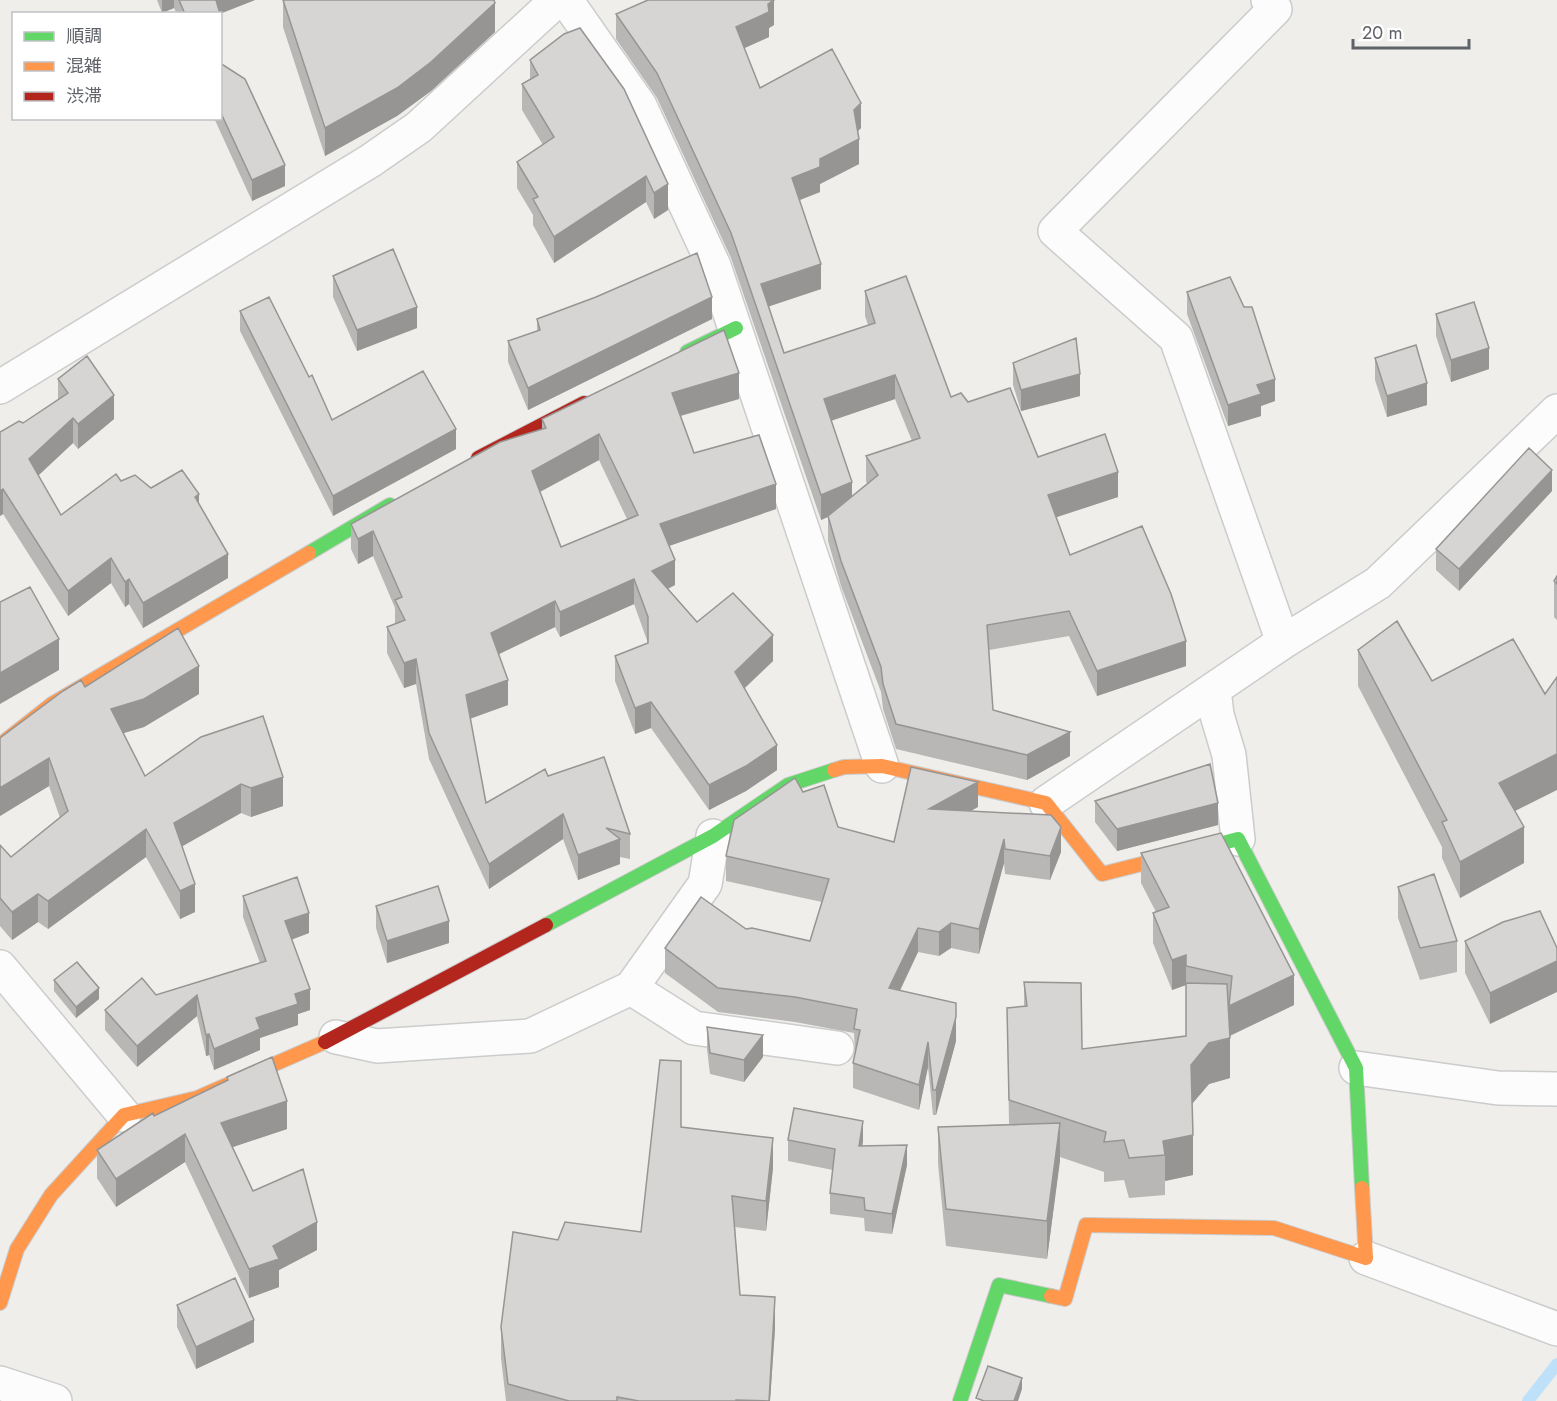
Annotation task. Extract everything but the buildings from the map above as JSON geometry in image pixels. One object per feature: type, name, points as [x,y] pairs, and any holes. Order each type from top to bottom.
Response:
[{"type":"street","points":[[0,387],[370,161],[420,127],[556,0]]},
{"type":"street","points":[[566,0],[640,106],[714,266],[882,766]]},
{"type":"street","points":[[1268,0],[1275,9],[1055,231],[1176,338],[1283,642]]},
{"type":"street","points":[[673,359],[736,328]]},
{"type":"street","points":[[467,464],[600,395]]},
{"type":"street","points":[[1046,803],[1283,642],[1378,583],[1557,411]]},
{"type":"street","points":[[0,745],[52,704],[407,496]]},
{"type":"street","points":[[1214,690],[1217,715],[1229,754],[1238,839],[1356,1068],[1366,1258]]},
{"type":"street","points":[[0,1303],[17,1249],[51,1195],[124,1115],[197,1098],[336,1037],[713,836],[788,785],[844,767],[882,766],[1046,803],[1102,874],[1238,839]]},
{"type":"street","points":[[336,1037],[377,1047],[530,1036],[631,988],[705,884],[713,836]]},
{"type":"street","points":[[0,967],[124,1115]]},
{"type":"street","points":[[631,988],[694,1028],[837,1048]]},
{"type":"street","points":[[1356,1068],[1498,1088],[1557,1089]]},
{"type":"street","points":[[960,1401],[999,1285],[1065,1299],[1086,1226],[1274,1228],[1366,1258],[1552,1327]]},
{"type":"street","points":[[0,1383],[55,1401]]},
{"type":"waterway","points":[[1528,1401],[1557,1364]]},
{"type":"traffic: fast","points":[[687,352],[736,328]]},
{"type":"traffic: fast","points":[[309,553],[390,505]]},
{"type":"traffic: fast","points":[[546,925],[713,836],[788,785],[834,770]]},
{"type":"traffic: fast","points":[[1181,854],[1238,839],[1356,1068],[1362,1188]]},
{"type":"traffic: fast","points":[[960,1401],[999,1285],[1051,1296]]},
{"type":"traffic: slow","points":[[0,745],[52,704],[309,553]]},
{"type":"traffic: slow","points":[[834,770],[844,767],[882,766],[1046,803],[1102,874],[1181,854]]},
{"type":"traffic: slow","points":[[0,1303],[17,1249],[51,1195],[124,1115],[197,1098],[325,1042]]},
{"type":"traffic: slow","points":[[1051,1296],[1065,1299],[1086,1225],[1274,1228],[1366,1258],[1362,1188]]},
{"type":"traffic: jam","points":[[478,458],[584,403]]},
{"type":"traffic: jam","points":[[325,1042],[546,925]]}]
